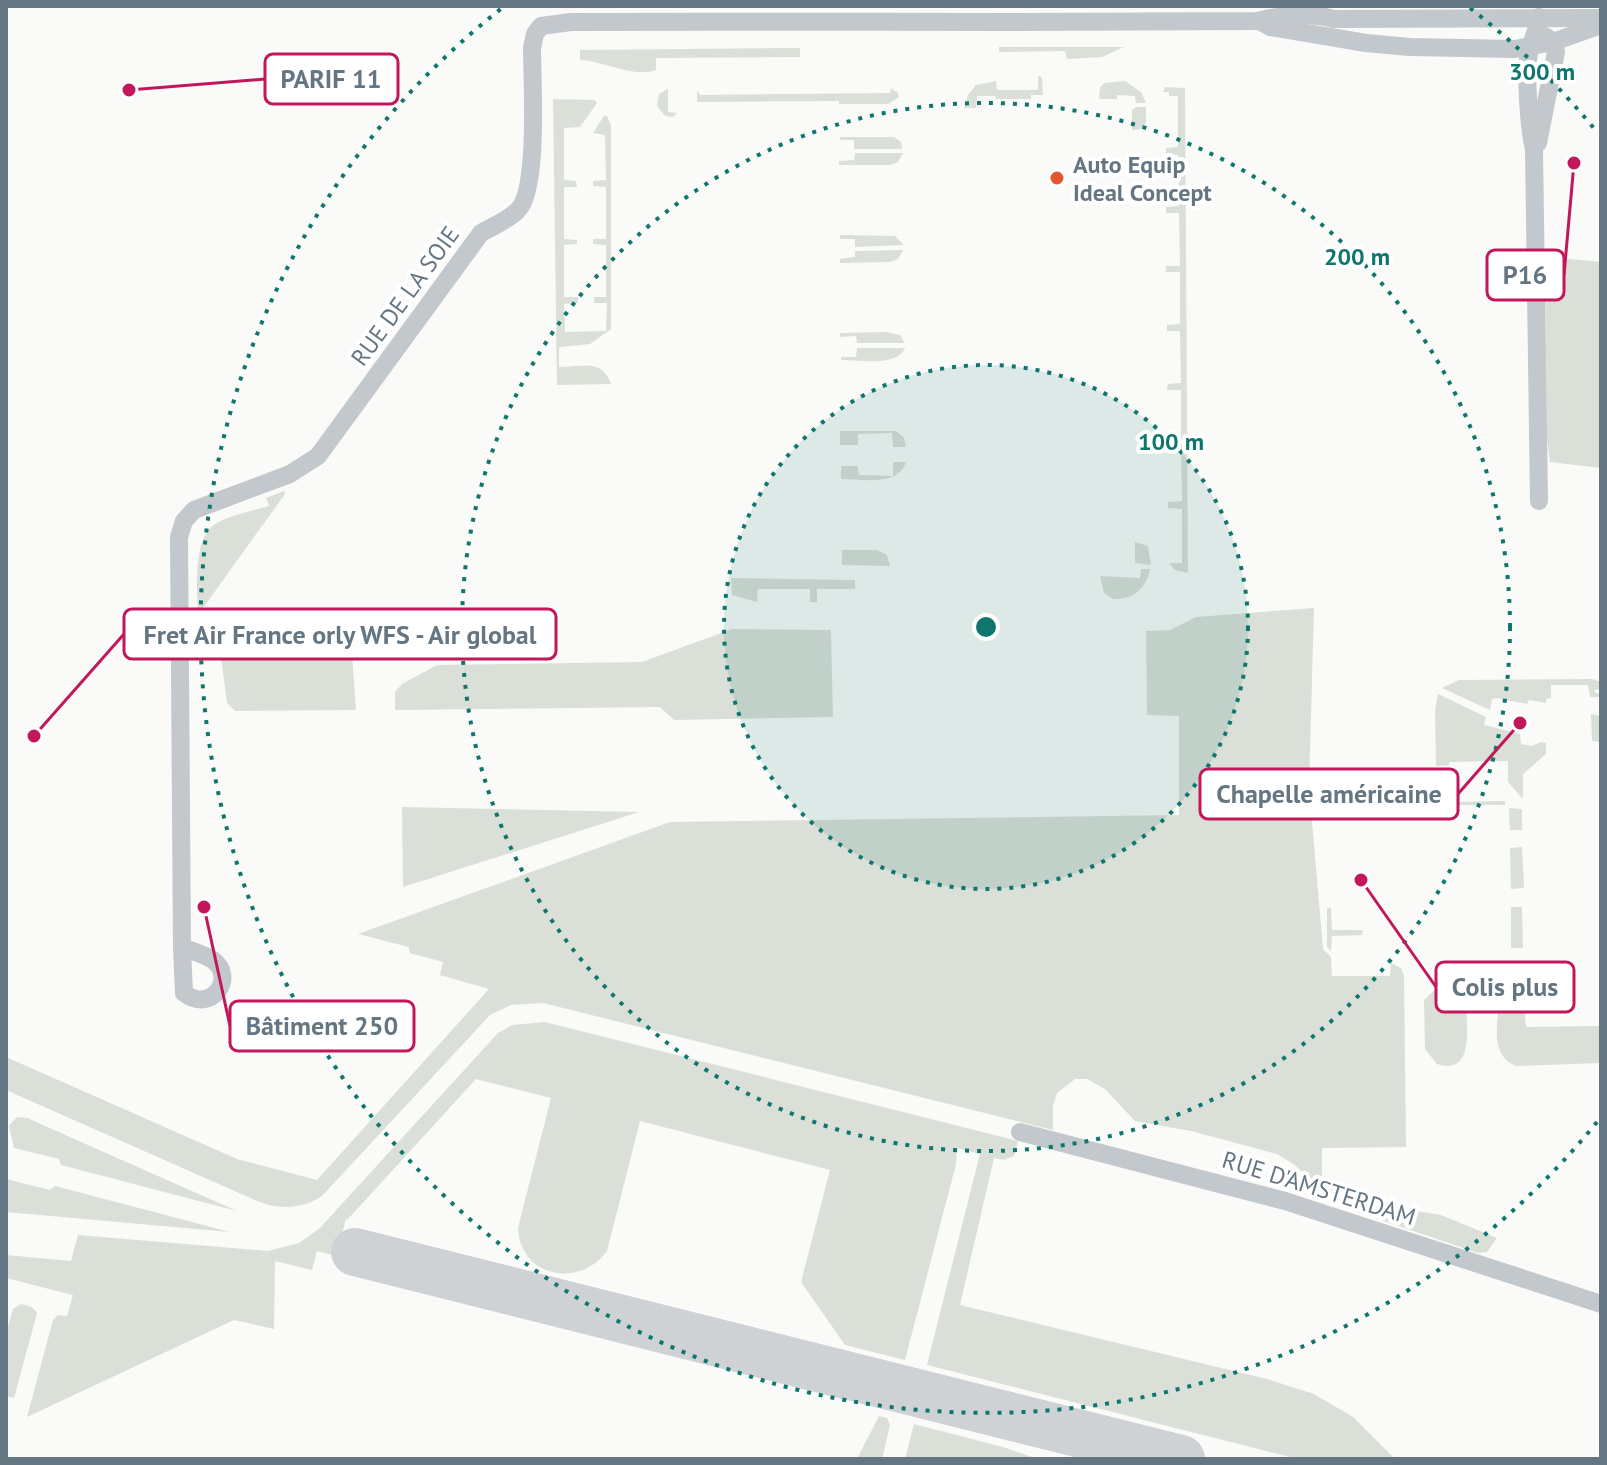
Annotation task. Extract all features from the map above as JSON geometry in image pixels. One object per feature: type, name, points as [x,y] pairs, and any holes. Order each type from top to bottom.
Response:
[{"type":"street","name":"RUE DE LA SOIE","points":[[182,947],[179,537],[184,521],[203,505],[290,474],[318,456],[481,233],[517,212],[531,179],[532,48],[535,34],[541,26],[770,13],[927,14],[970,23],[1258,21],[1272,17],[1320,15],[1334,19],[1438,12],[1540,34],[1601,18]]},
{"type":"street","points":[[1438,12],[1442,33],[1455,48]]},
{"type":"street","name":"RUE DE LA SOIE","points":[[1258,21],[1270,27],[1366,43],[1455,48],[1601,25]]},
{"type":"street","points":[[1534,149],[1539,142],[1556,52],[1540,34]]},
{"type":"street","points":[[1539,501],[1534,149],[1529,115],[1540,34]]},
{"type":"street","name":"RUE D'AMSTERDAM","points":[[1020,1132],[1285,1201],[1601,1304]]},
{"type":"shaded area","points":[[999,47],[1124,47],[1102,57],[1067,59],[1065,51],[999,52]]},
{"type":"shaded area","points":[[800,48],[800,57],[656,58],[656,70],[647,72],[580,60],[580,50]]},
{"type":"shaded area","points":[[1038,76],[1042,77],[1043,95],[1031,95],[1031,99],[977,96],[976,108],[964,108],[968,95],[976,85],[996,81],[997,90],[1038,90]]},
{"type":"shaded area","points":[[1125,81],[1141,92],[1146,103],[1136,103],[1135,96],[1117,95],[1117,99],[1099,99],[1104,83]]},
{"type":"shaded area","points":[[1165,87],[1185,88],[1188,573],[1175,570],[1169,563],[1182,563],[1182,509],[1168,508],[1168,502],[1182,501],[1181,449],[1168,449],[1168,443],[1181,442],[1181,390],[1167,390],[1168,384],[1181,383],[1180,331],[1167,331],[1167,325],[1180,324],[1180,272],[1166,272],[1166,266],[1180,266],[1179,213],[1166,213],[1166,207],[1179,206],[1178,155],[1166,154],[1166,148],[1178,147],[1178,96],[1163,92]]},
{"type":"shaded area","points":[[891,88],[899,97],[888,104],[839,104],[839,101],[697,102],[697,90],[700,95],[890,93]]},
{"type":"shaded area","points":[[668,89],[668,112],[677,113],[673,117],[665,116],[657,106],[659,94]]},
{"type":"shaded area","points":[[553,99],[595,100],[597,103],[580,127],[564,128],[564,180],[576,181],[577,187],[564,187],[564,239],[577,240],[577,244],[564,245],[564,297],[578,297],[578,303],[564,304],[565,332],[606,331],[607,303],[594,303],[594,297],[606,297],[606,245],[593,244],[593,239],[606,239],[606,187],[593,186],[593,181],[606,180],[605,135],[593,133],[604,116],[611,125],[611,329],[590,344],[559,347],[559,367],[597,367],[611,384],[557,385]]},
{"type":"shaded area","points":[[1146,107],[1146,122],[1141,129],[1132,130],[1132,110]]},
{"type":"shaded area","points":[[840,137],[894,137],[901,142],[902,149],[854,149],[854,140],[840,140]]},
{"type":"shaded area","points":[[855,153],[903,153],[898,162],[890,165],[839,165],[839,161],[854,160]]},
{"type":"shaded area","points":[[840,235],[895,236],[904,245],[855,247],[855,239],[840,239]]},
{"type":"shaded area","points":[[903,250],[898,259],[890,262],[840,263],[840,259],[855,257],[855,251]]},
{"type":"shaded area","points":[[1545,260],[1601,262],[1601,468],[1550,462],[1547,439]]},
{"type":"shaded area","points":[[887,332],[900,335],[905,343],[857,343],[856,336],[840,337],[840,333]]},
{"type":"shaded area","points":[[857,348],[905,348],[901,354],[886,360],[841,360],[841,357],[856,357]]},
{"type":"shaded area","points":[[840,431],[896,431],[904,438],[906,447],[893,447],[892,433],[858,434],[858,445],[840,445]]},
{"type":"shaded area","points":[[893,462],[906,462],[902,470],[896,475],[888,478],[841,479],[841,466],[858,466],[859,475],[893,476]]},
{"type":"shaded area","points":[[284,491],[285,494],[203,608],[198,624],[197,571],[207,533],[226,519],[269,506],[266,498]]},
{"type":"shaded area","points":[[1135,542],[1148,546],[1151,565],[1135,563]]},
{"type":"shaded area","points":[[842,550],[877,550],[887,555],[890,566],[842,565]]},
{"type":"shaded area","points":[[1141,569],[1150,569],[1138,592],[1120,599],[1113,599],[1104,593],[1100,576],[1140,578]]},
{"type":"shaded area","points":[[731,578],[855,580],[855,589],[817,589],[817,602],[810,602],[810,589],[758,589],[757,602],[732,595]]},
{"type":"shaded area","points":[[1314,608],[1309,787],[1323,949],[1331,957],[1332,976],[1390,976],[1391,963],[1401,968],[1404,975],[1406,1147],[1322,1148],[1322,1180],[1411,1210],[1441,1215],[1497,1238],[1487,1252],[1478,1253],[1343,1207],[1295,1165],[1277,1154],[1191,1131],[1135,1121],[1105,1089],[1087,1079],[1075,1079],[1057,1093],[1053,1106],[1053,1130],[543,1003],[511,1005],[490,1015],[322,1196],[298,1206],[282,1207],[257,1201],[6,1090],[6,1057],[237,1159],[317,1180],[489,989],[440,975],[443,962],[410,953],[409,947],[358,934],[670,822],[1179,815],[1179,716],[1147,715],[1146,631],[1170,630],[1196,617]]},
{"type":"shaded area","points":[[732,629],[831,630],[833,717],[674,720],[660,707],[395,710],[395,692],[402,684],[437,665],[642,662]]},
{"type":"shaded area","points":[[352,655],[356,710],[235,711],[227,703],[221,657]]},
{"type":"shaded area","points":[[1592,679],[1601,682],[1601,689],[1594,690],[1601,694],[1600,697],[1590,697],[1588,685],[1551,685],[1551,698],[1546,699],[1546,703],[1529,700],[1527,704],[1496,698],[1492,699],[1490,710],[1442,688],[1459,680]]},
{"type":"shaded area","points":[[1438,694],[1486,717],[1484,725],[1520,734],[1521,744],[1532,746],[1546,743],[1546,754],[1523,774],[1523,799],[1508,782],[1508,761],[1449,762],[1449,765],[1436,766],[1435,710]]},
{"type":"shaded area","points":[[1591,714],[1601,716],[1599,742],[1592,741]]},
{"type":"shaded area","points":[[1449,790],[1450,802],[1505,801],[1505,805],[1437,805],[1439,793]]},
{"type":"shaded area","points":[[402,807],[639,812],[403,887]]},
{"type":"shaded area","points":[[1509,808],[1522,809],[1522,830],[1510,830]]},
{"type":"shaded area","points":[[1522,847],[1524,888],[1511,889],[1510,848]]},
{"type":"shaded area","points":[[1511,907],[1522,907],[1523,948],[1511,948]]},
{"type":"shaded area","points":[[1327,908],[1331,908],[1332,930],[1363,930],[1362,935],[1332,936],[1331,951],[1327,947]]},
{"type":"shaded area","points":[[1439,986],[1447,986],[1448,991],[1463,990],[1463,1005],[1466,1005],[1466,1048],[1463,1057],[1449,1066],[1437,1064],[1425,1049],[1424,1000]]},
{"type":"shaded area","points":[[1500,991],[1523,991],[1526,1027],[1601,1026],[1601,1063],[1516,1066],[1507,1060],[1498,1043]]},
{"type":"shaded area","points":[[545,1022],[1018,1141],[1014,1156],[1004,1160],[994,1158],[960,1305],[1267,1379],[1314,1394],[1353,1417],[1395,1459],[1298,1459],[927,1365],[980,1154],[957,1148],[956,1164],[905,1360],[845,1345],[801,1282],[830,1170],[640,1121],[607,1251],[582,1270],[553,1272],[540,1267],[529,1258],[521,1245],[518,1228],[551,1098],[476,1079],[346,1219],[336,1256],[317,1251],[312,1270],[275,1261],[274,1329],[234,1320],[27,1417],[53,1320],[58,1315],[67,1316],[73,1295],[6,1278],[6,1255],[71,1261],[78,1235],[268,1251],[299,1243],[319,1229],[498,1033],[512,1025]]},
{"type":"shaded area","points":[[17,1117],[27,1118],[237,1211],[61,1165],[59,1159],[14,1148],[9,1126]]},
{"type":"shaded area","points":[[6,1179],[50,1190],[55,1186],[230,1232],[6,1212]]},
{"type":"shaded area","points":[[21,1304],[32,1307],[37,1313],[14,1398],[6,1396],[6,1334],[13,1309]]},
{"type":"shaded area","points":[[879,1416],[887,1418],[890,1425],[882,1459],[857,1459]]},
{"type":"shaded area","points":[[914,1424],[1003,1447],[1038,1459],[905,1459]]},
{"type":"taxiway","points":[[355,1252],[1181,1459]]},
{"type":"place","name":"PARIF 11","points":[[129,90]]},
{"type":"place","name":"P16","points":[[1574,163]]},
{"type":"place","name":"Auto Equip Ideal Concept","points":[[1057,178]]},
{"type":"place","name":"Chapelle américaine","points":[[1520,723]]},
{"type":"place","name":"Fret Air France orly WFS - Air global","points":[[34,736]]},
{"type":"place","name":"Colis plus","points":[[1361,880]]},
{"type":"place","name":"Bâtiment 250","points":[[204,907]]}]
